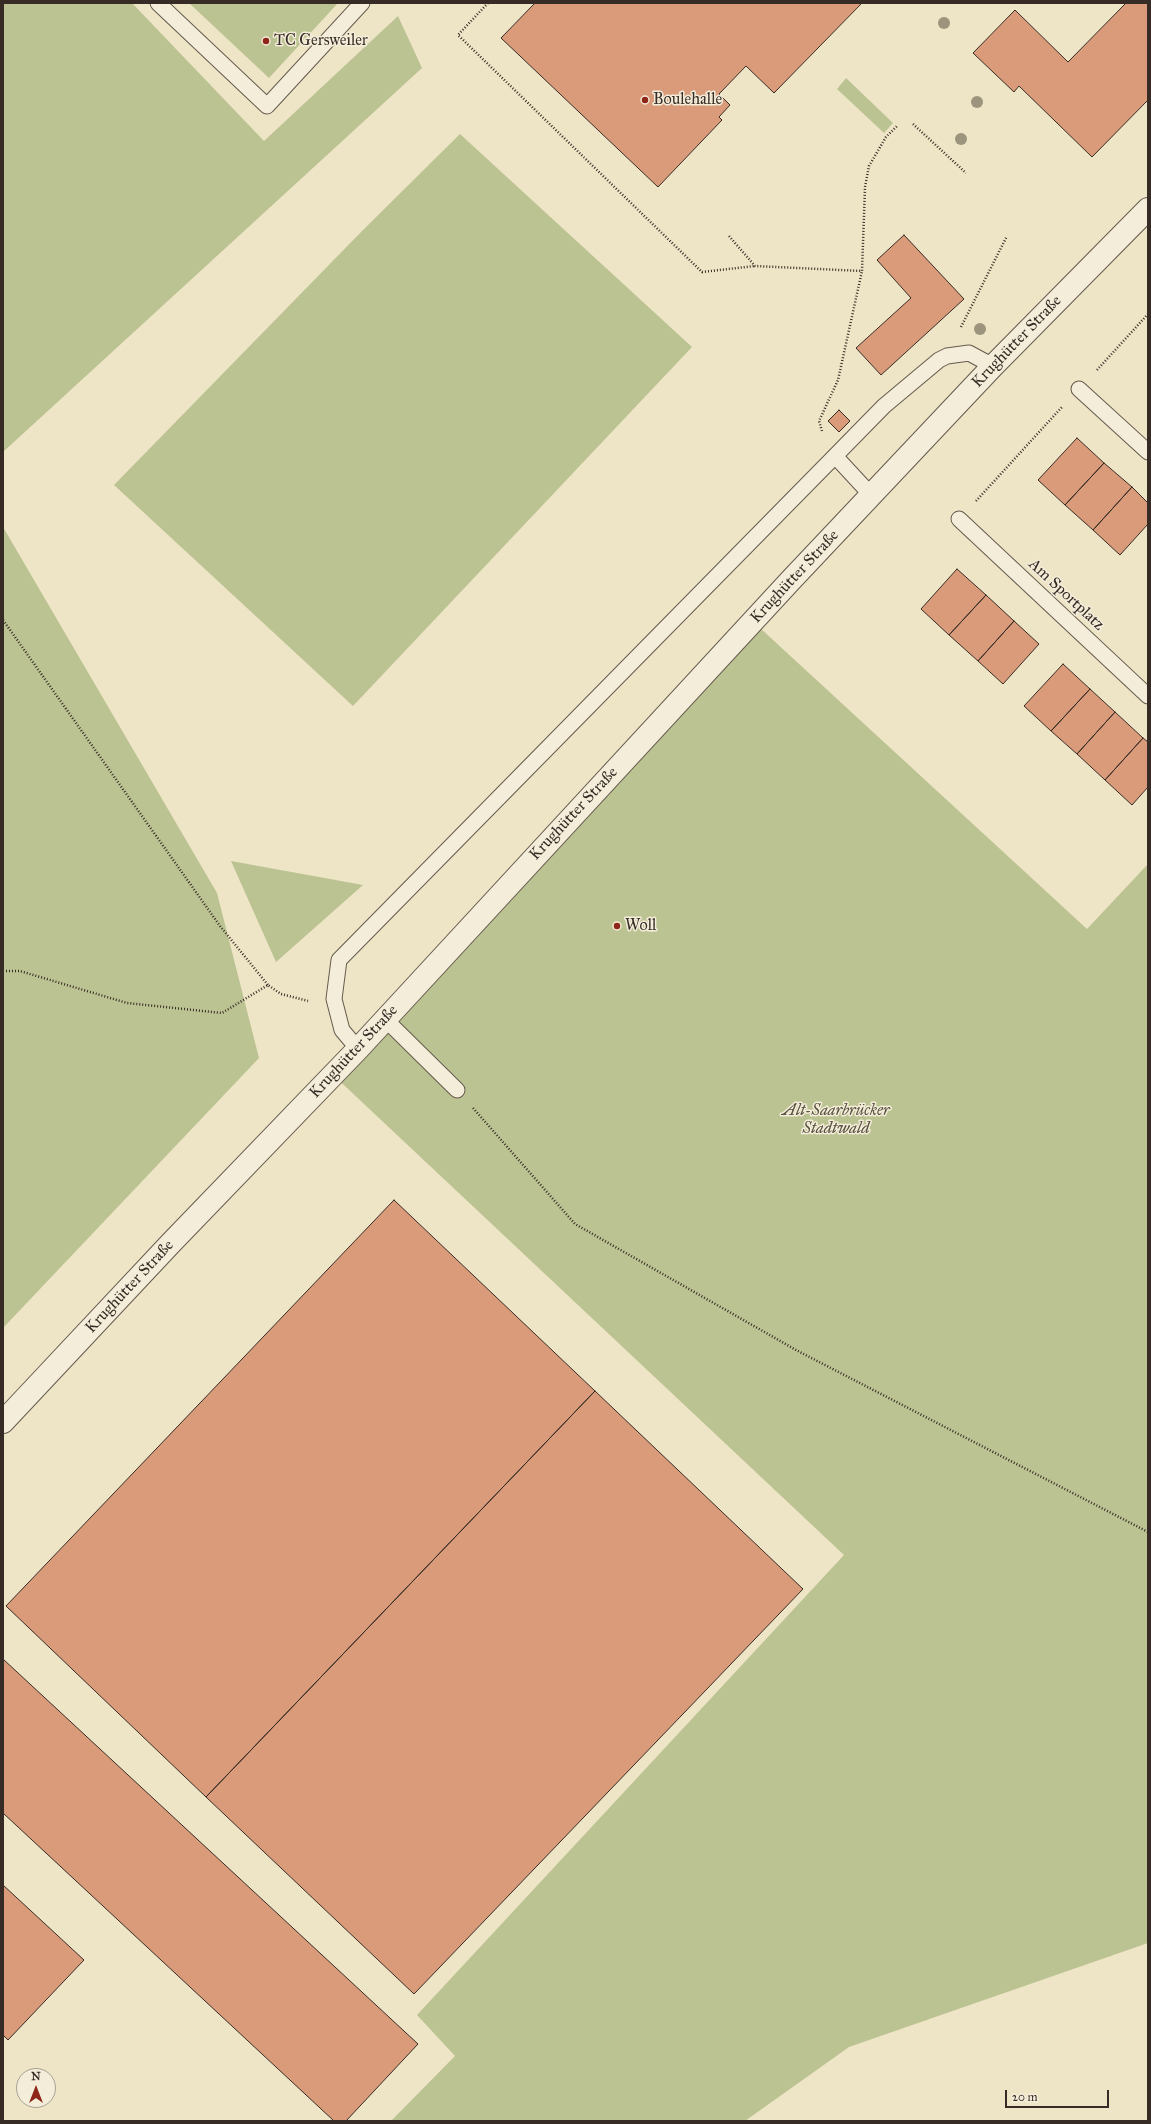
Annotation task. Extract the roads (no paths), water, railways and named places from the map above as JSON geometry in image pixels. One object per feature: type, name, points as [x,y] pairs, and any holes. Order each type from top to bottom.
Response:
[{"type":"street","name":"Krughütter Straße","points":[[3,1422],[358,1048],[791,580],[872,496],[993,366],[1148,209]]},
{"type":"lane","points":[[158,3],[267,106],[362,3]]},
{"type":"lane","points":[[358,1048],[342,1030],[334,999],[339,960],[884,406],[932,364],[947,356],[969,353],[993,366]]},
{"type":"lane","points":[[1079,389],[1148,452]]},
{"type":"lane","points":[[835,456],[872,496]]},
{"type":"lane","name":"Am Sportplatz","points":[[959,519],[1148,696]]},
{"type":"lane","points":[[385,1019],[457,1090]]},
{"type":"place","name":"TC Gersweiler","points":[[266,41]]},
{"type":"place","name":"Boulehalle","points":[[645,100]]},
{"type":"place","name":"Woll","points":[[617,926]]},
{"type":"park label","name":"Alt-Saarbrücker Stadtwald","points":[[836,1120]]}]
